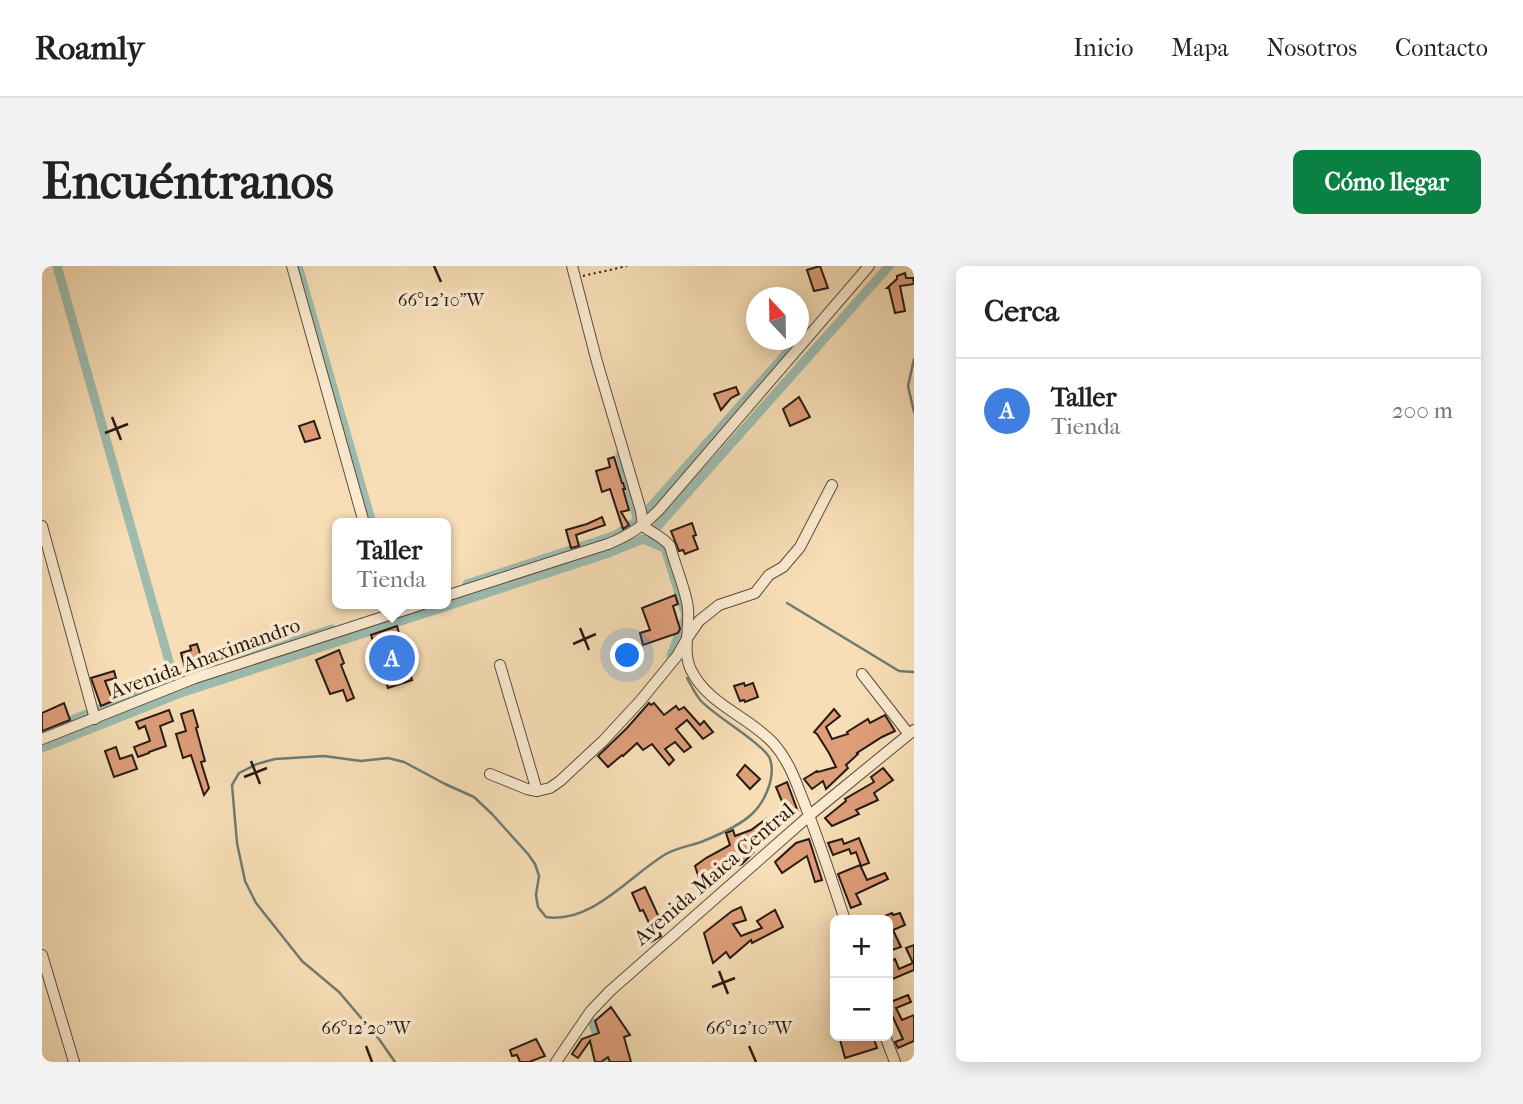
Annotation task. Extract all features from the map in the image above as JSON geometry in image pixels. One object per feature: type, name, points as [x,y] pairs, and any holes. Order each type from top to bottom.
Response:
[{"type":"street","points":[[292,266],[363,518]]},
{"type":"street","points":[[572,266],[643,526],[670,546],[687,602],[687,658],[691,670],[708,693],[774,743],[787,761],[810,815],[843,915]]},
{"type":"street","points":[[451,594],[608,544],[643,526],[869,266]]},
{"type":"street","points":[[490,774],[537,791],[550,788],[560,781],[611,733],[677,656],[699,621],[719,605],[755,593],[769,575],[783,567],[800,547],[832,485]]},
{"type":"street","points":[[42,526],[95,719]]},
{"type":"street","name":"Avenida Anaximandro","points":[[42,739],[195,678],[390,609]]},
{"type":"street","points":[[500,666],[537,791]]},
{"type":"street","points":[[862,674],[911,732]]},
{"type":"street","name":"Avenida Maica Central","points":[[556,1062],[590,1013],[610,991],[810,815],[911,732]]},
{"type":"street","points":[[42,955],[74,1062]]},
{"type":"street","points":[[887,1041],[895,1062]]},
{"type":"path","points":[[576,278],[627,266]]},
{"type":"building","points":[[820,266],[828,288],[814,291],[807,270]]},
{"type":"building","points":[[905,273],[906,278],[913,278],[914,284],[900,286],[905,311],[895,313],[887,288],[897,276]]},
{"type":"building","points":[[736,387],[739,394],[731,398],[721,410],[714,394]]},
{"type":"building","points":[[799,397],[810,417],[790,426],[783,409]]},
{"type":"building","points":[[314,421],[320,438],[305,442],[299,426]]},
{"type":"building","points":[[614,457],[629,510],[621,512],[629,525],[623,529],[610,489],[602,492],[596,471],[610,467],[608,459]]},
{"type":"building","points":[[602,517],[605,525],[576,535],[579,546],[571,548],[566,530]]},
{"type":"building","points":[[692,523],[698,549],[685,554],[683,550],[679,551],[671,531]]},
{"type":"building","points":[[675,595],[678,604],[673,606],[680,629],[678,633],[643,645],[640,633],[650,630],[642,608]]},
{"type":"building","points":[[397,626],[412,680],[388,688],[371,635]]},
{"type":"building","points":[[197,644],[202,660],[185,668],[181,653],[191,650],[190,646]]},
{"type":"building","points":[[339,650],[344,663],[341,665],[354,698],[347,701],[343,690],[330,694],[316,660]]},
{"type":"building","points":[[114,671],[116,678],[105,681],[113,701],[101,706],[91,678]]},
{"type":"building","points":[[744,683],[745,686],[753,683],[758,697],[740,701],[734,686]]},
{"type":"building","points":[[64,703],[70,720],[42,731],[42,713]]},
{"type":"building","points":[[649,703],[654,703],[664,715],[676,706],[679,710],[684,707],[700,725],[704,721],[713,732],[703,739],[687,720],[676,729],[691,747],[684,752],[675,742],[665,749],[674,760],[669,765],[652,744],[643,750],[637,743],[608,767],[598,756]]},
{"type":"building","points":[[834,709],[840,716],[826,727],[832,739],[848,734],[847,732],[868,719],[870,723],[885,715],[895,731],[857,753],[846,765],[848,768],[826,789],[823,781],[812,789],[804,779],[817,771],[836,767],[814,732]]},
{"type":"building","points":[[169,710],[173,721],[160,726],[166,746],[138,757],[134,747],[150,741],[145,726],[139,729],[136,722]]},
{"type":"building","points":[[193,710],[205,761],[201,762],[209,788],[204,795],[191,755],[183,758],[176,734],[186,731],[181,714]]},
{"type":"building","points":[[116,747],[120,759],[132,755],[137,769],[114,777],[105,751]]},
{"type":"building","points":[[745,765],[760,779],[750,789],[737,775]]},
{"type":"building","points":[[883,768],[893,780],[874,793],[878,800],[856,810],[859,814],[832,826],[825,818],[846,801],[845,799],[874,782],[871,777]]},
{"type":"building","points":[[787,782],[798,812],[789,819],[776,787]]},
{"type":"building","points":[[766,819],[772,833],[753,848],[754,852],[742,864],[732,867],[731,861],[716,874],[719,878],[706,889],[695,866],[730,845],[726,833],[733,830],[735,836],[751,830]]},
{"type":"building","points":[[859,838],[869,863],[861,866],[856,852],[851,854],[849,849],[833,855],[828,843],[842,839],[844,844]]},
{"type":"building","points":[[809,839],[822,880],[815,882],[807,856],[782,873],[775,862],[796,843]]},
{"type":"building","points":[[860,865],[867,880],[885,873],[888,879],[856,894],[861,904],[851,908],[838,874]]},
{"type":"building","points":[[645,887],[663,926],[658,929],[661,936],[651,942],[648,934],[651,933],[647,926],[650,925],[632,893]]},
{"type":"building","points":[[741,907],[746,920],[733,924],[741,936],[762,928],[757,921],[775,910],[783,927],[752,943],[751,940],[730,958],[726,952],[713,963],[704,933]]},
{"type":"building","points":[[900,913],[905,925],[893,930],[893,915]]},
{"type":"building","points":[[893,930],[901,947],[893,950]]},
{"type":"building","points":[[914,945],[914,970],[893,979],[893,960],[895,959],[899,969],[913,963],[906,948]]},
{"type":"building","points":[[908,995],[911,1002],[896,1008],[902,1020],[914,1015],[914,1041],[898,1048],[895,1042],[903,1039],[893,1017],[893,1001]]},
{"type":"building","points":[[611,1007],[630,1035],[624,1037],[631,1062],[610,1062],[608,1057],[601,1062],[595,1062],[590,1041],[578,1058],[572,1054],[582,1039],[599,1033],[595,1021]]},
{"type":"building","points":[[536,1039],[545,1056],[529,1062],[520,1062],[517,1055],[512,1056],[510,1050]]},
{"type":"building","points":[[840,1041],[875,1041],[877,1048],[845,1058]]},
{"type":"waterway","points":[[57,266],[174,679]]},
{"type":"waterway","points":[[298,266],[371,518]]},
{"type":"waterway","points":[[657,527],[889,266]]},
{"type":"waterway","points":[[647,511],[789,350]]},
{"type":"waterway","points":[[914,359],[908,386],[914,412]]},
{"type":"waterway","points":[[620,455],[638,521]]},
{"type":"waterway","points":[[467,584],[616,535],[638,520]]},
{"type":"waterway","points":[[451,605],[606,554],[643,539],[665,548],[686,616],[671,655]]},
{"type":"waterway","points":[[787,603],[899,671],[914,672]]},
{"type":"waterway","points":[[42,748],[178,694],[438,609]]},
{"type":"waterway","points":[[42,732],[174,679],[332,629]]},
{"type":"waterway","points":[[395,1062],[339,992],[302,961],[256,903],[245,881],[237,843],[232,785],[239,773],[275,759],[324,756],[361,761],[388,758],[404,762],[474,797],[492,814],[535,864],[539,876],[536,895],[538,907],[546,917],[563,917],[595,906],[666,854],[701,842],[736,825],[753,813],[762,802],[772,773],[770,759],[750,738],[701,701],[687,678]]},
{"type":"waterway","points":[[593,1023],[606,1062]]},
{"type":"place","name":"Taller","points":[[392,658]]}]
